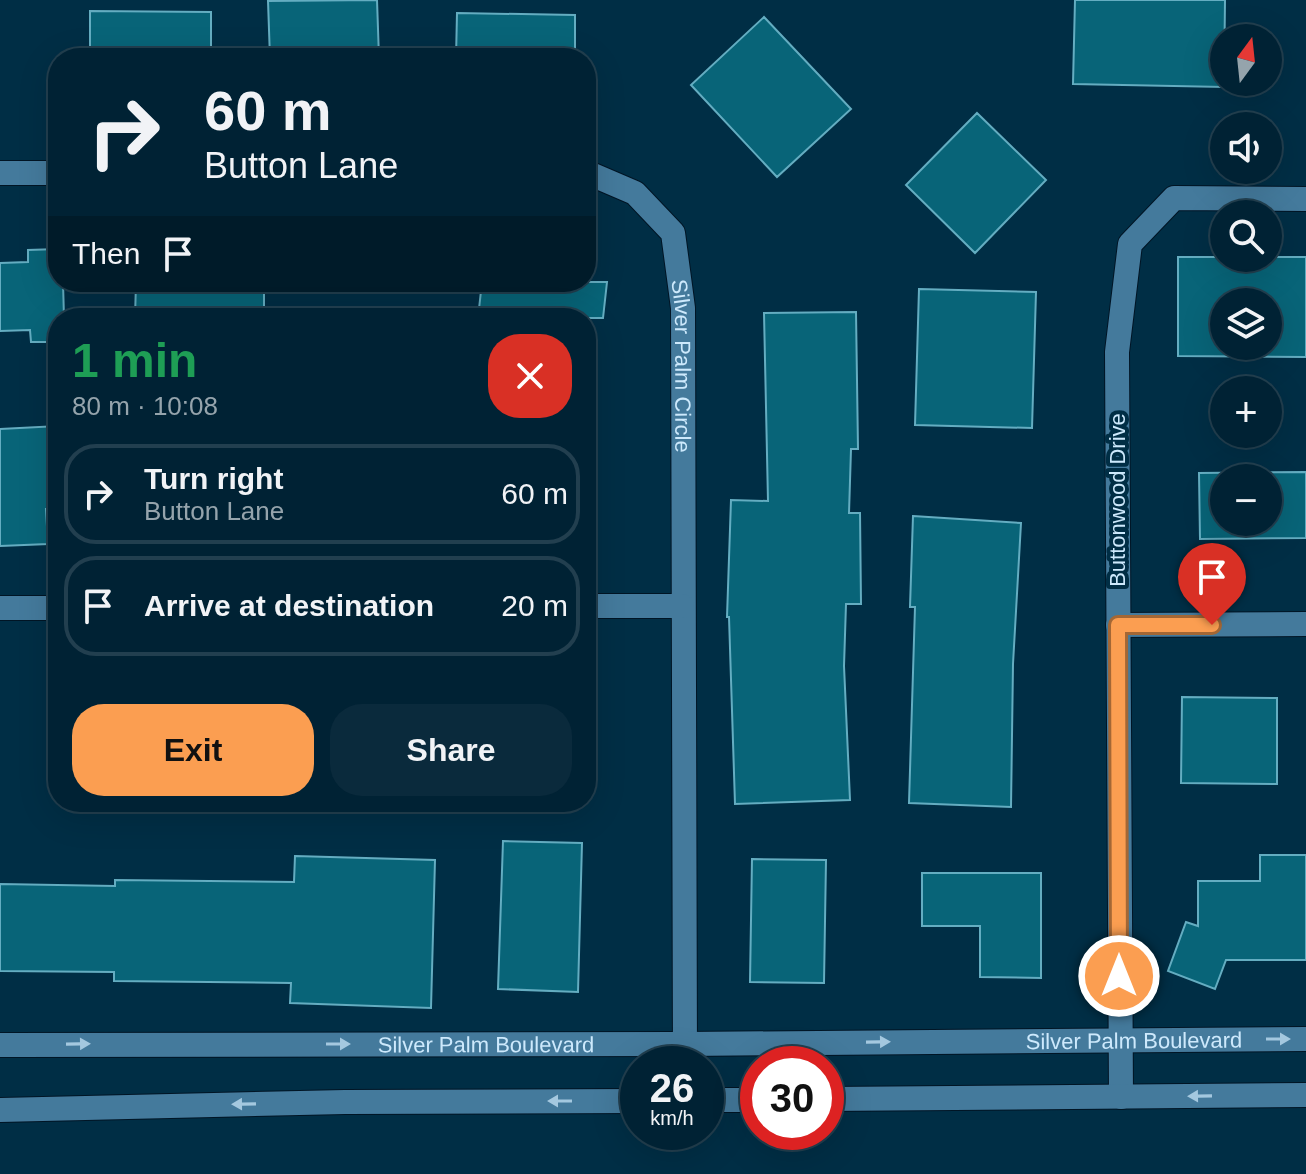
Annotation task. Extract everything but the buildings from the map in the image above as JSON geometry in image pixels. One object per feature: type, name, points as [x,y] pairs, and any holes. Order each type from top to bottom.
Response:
[{"type":"street","points":[[0,173],[48,173]]},
{"type":"street","name":"Silver Palm Circle","points":[[596,176],[635,193],[673,233],[683,308],[685,1046]]},
{"type":"street","name":"Buttonwood Drive","points":[[1121,1097],[1117,352],[1130,244],[1174,198],[1306,199]]},
{"type":"street","points":[[596,606],[682,606]]},
{"type":"street","points":[[0,608],[48,608]]},
{"type":"street","points":[[1118,625],[1306,624]]},
{"type":"street","name":"Silver Palm Boulevard","points":[[724,1053],[1120,1040],[1306,1039]]},
{"type":"street","name":"Silver Palm Boulevard","points":[[0,1045],[620,1053]]},
{"type":"street","points":[[844,1099],[1306,1095]]},
{"type":"street","points":[[0,1110],[345,1102],[620,1101]]},
{"type":"route","points":[[1119,976],[1118,625],[1212,625]]}]
